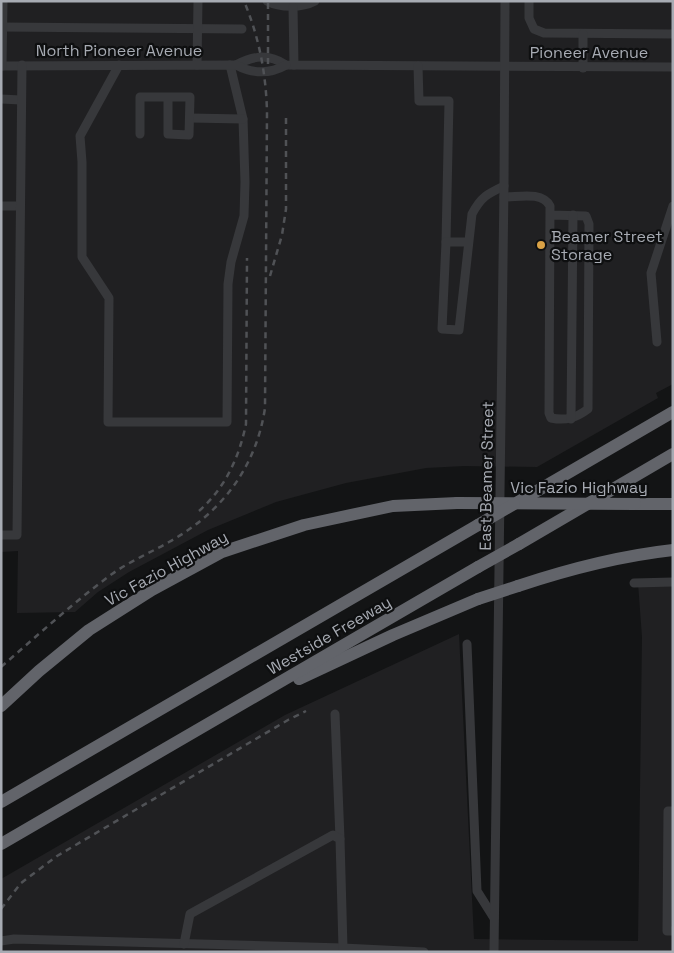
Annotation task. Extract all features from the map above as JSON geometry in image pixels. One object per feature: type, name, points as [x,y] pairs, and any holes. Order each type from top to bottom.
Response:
[{"type":"highway","name":"Westside Freeway","points":[[1,802],[673,412]]},
{"type":"highway","name":"Westside Freeway","points":[[1,844],[673,454]]},
{"type":"highway","name":"Vic Fazio Highway","points":[[1,706],[38,671],[89,630],[152,590],[222,552],[304,525],[392,506],[457,503],[673,504]]},
{"type":"highway","points":[[244,703],[478,599],[568,570],[614,559],[673,550]]},
{"type":"street","points":[[2,66],[3,1]]},
{"type":"street","points":[[197,65],[198,1]]},
{"type":"street","points":[[267,1],[293,7],[307,6],[315,1]]},
{"type":"street","name":"East Beamer Street","points":[[494,952],[505,1]]},
{"type":"street","points":[[529,1],[529,18],[534,29],[544,33],[673,34]]},
{"type":"street","points":[[290,65],[293,7]]},
{"type":"street","points":[[2,27],[242,29]]},
{"type":"street","points":[[583,34],[583,68]]},
{"type":"street","name":"North Pioneer Avenue","points":[[233,65],[248,58],[275,58],[290,65]]},
{"type":"street","points":[[119,65],[80,136],[82,162],[82,257],[109,298],[108,422],[227,422],[228,284],[231,262],[244,216],[243,120],[233,65]]},
{"type":"street","name":"North Pioneer Avenue","points":[[2,66],[233,65],[248,71],[275,71],[290,65],[505,67]]},
{"type":"street","points":[[1,535],[17,535],[22,66]]},
{"type":"street","points":[[418,66],[419,101],[449,101],[442,329],[459,330],[472,214],[478,202],[486,194],[504,186]]},
{"type":"street","name":"Pioneer Avenue","points":[[505,67],[673,67]]},
{"type":"street","points":[[140,134],[140,97],[168,97],[190,97],[189,135],[168,134],[168,97]]},
{"type":"street","points":[[1,99],[21,100]]},
{"type":"street","points":[[190,118],[243,120]]},
{"type":"street","points":[[504,197],[540,197],[546,200],[550,206],[549,413],[551,418],[571,419],[588,408],[589,224],[586,216],[551,215]]},
{"type":"street","points":[[1,206],[20,206]]},
{"type":"street","points":[[657,342],[650,273],[673,206]]},
{"type":"street","points":[[571,419],[573,215]]},
{"type":"street","points":[[446,242],[468,242]]},
{"type":"street","points":[[634,584],[673,582]]},
{"type":"street","points":[[467,644],[477,891],[495,919]]},
{"type":"street","points":[[335,714],[343,948]]},
{"type":"street","points":[[673,811],[668,810],[667,931],[673,931]]},
{"type":"street","points":[[184,944],[190,914],[333,835],[340,839]]},
{"type":"street","points":[[1,941],[14,939],[424,952]]},
{"type":"street","points":[[82,941],[82,952]]},
{"type":"shaded area","points":[[1,1],[673,1],[673,384],[656,393],[658,398],[537,467],[464,466],[426,468],[346,483],[276,502],[208,530],[129,572],[98,592],[75,612],[17,613],[18,551],[1,552]]},
{"type":"shaded area","points":[[638,583],[673,584],[673,952],[1,952],[1,879],[285,715],[459,634],[474,939],[638,941],[642,637]]},
{"type":"railway","points":[[1,667],[70,607],[112,574],[169,542],[205,517],[233,487],[254,450],[265,408],[267,112],[261,55],[244,1]]},
{"type":"railway","points":[[268,1],[268,64]]},
{"type":"railway","points":[[270,276],[282,235],[286,209],[286,118]]},
{"type":"railway","points":[[199,511],[230,472],[246,424],[247,258]]},
{"type":"railway","points":[[1,909],[21,883],[57,856],[306,711]]},
{"type":"place","name":"Beamer Street Storage","points":[[541,245]]}]
